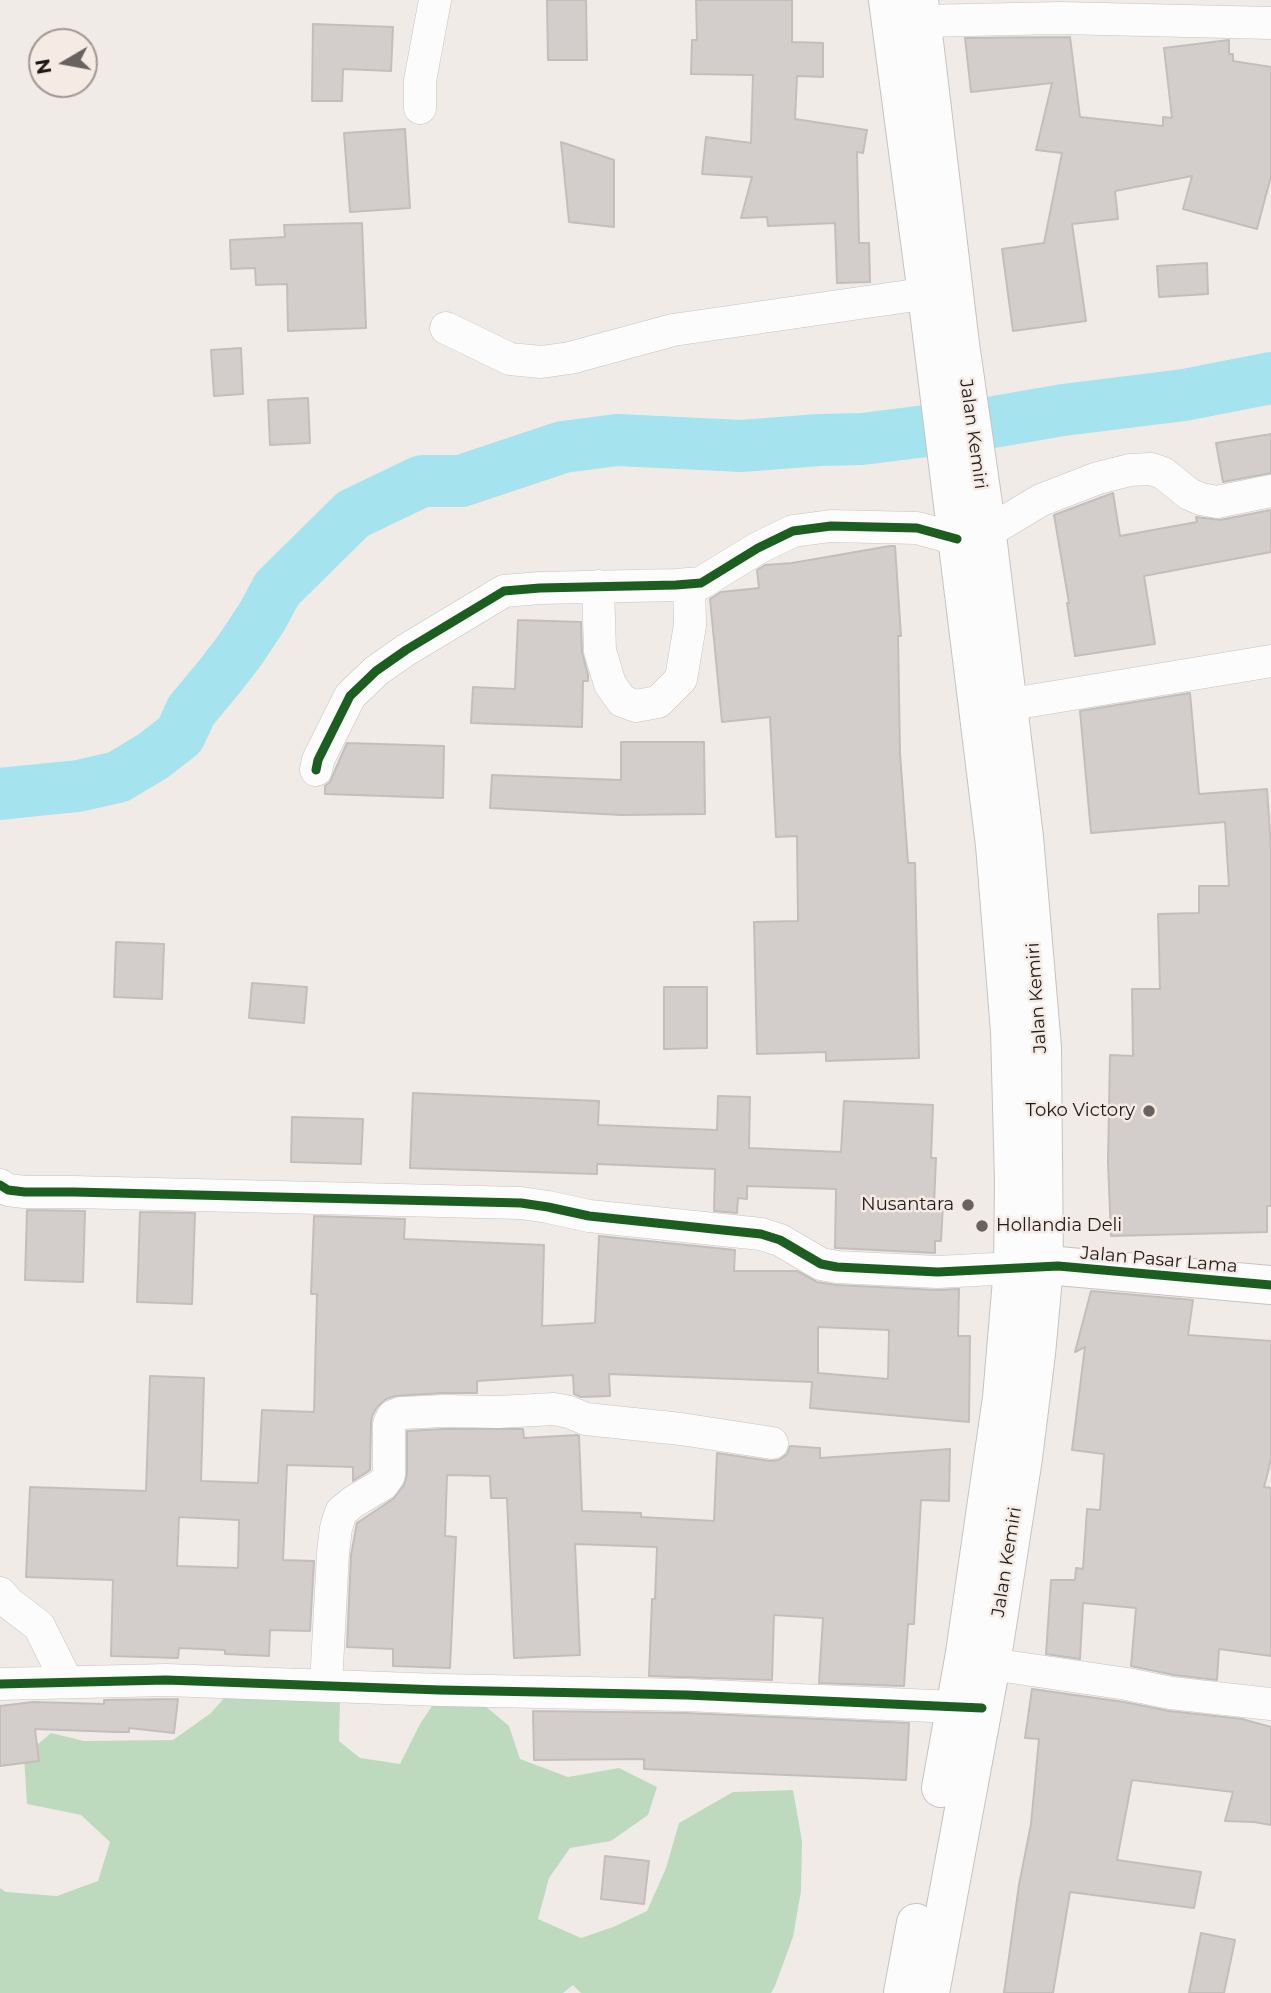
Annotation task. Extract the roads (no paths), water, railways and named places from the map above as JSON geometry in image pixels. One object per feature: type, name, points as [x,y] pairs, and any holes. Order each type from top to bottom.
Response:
[{"type":"main road","name":"Jalan Kemiri","points":[[888,0],[941,291]]},
{"type":"main road","name":"Jalan Kemiri","points":[[903,1993],[969,1707],[991,1664],[1025,1445],[1036,1354],[1029,1267],[1014,1182],[1010,1031],[970,525],[946,345],[920,10]]},
{"type":"main road","name":"Jalan Kemiri","points":[[930,1993],[969,1707],[965,1653],[1002,1398],[1029,1267],[1042,1046],[1024,837],[1006,705],[970,525]]},
{"type":"main road","name":"Jalan Pasar Lama","points":[[1029,1267],[1058,1266],[1271,1285]]},
{"type":"street","points":[[420,108],[420,81],[435,0]]},
{"type":"street","points":[[920,10],[1060,18],[1271,23]]},
{"type":"street","points":[[446,328],[510,359],[541,362],[570,358],[673,330],[941,291]]},
{"type":"street","points":[[316,770],[318,760],[350,696],[376,671],[504,591],[701,583],[758,548],[793,531],[831,526],[917,528],[970,525],[1098,478],[1130,470],[1151,469],[1163,473],[1189,494],[1217,502],[1271,491]]},
{"type":"street","points":[[597,586],[600,651],[610,684],[622,701],[636,706],[658,702],[681,678],[690,625],[688,584]]},
{"type":"street","points":[[1006,705],[1271,661]]},
{"type":"street","points":[[0,1185],[8,1190],[25,1192],[521,1203],[589,1216],[761,1234],[780,1240],[821,1264],[837,1267],[938,1272],[1029,1267]]},
{"type":"street","points":[[326,1685],[336,1528],[341,1512],[383,1484],[389,1475],[389,1424],[393,1416],[401,1413],[444,1411],[554,1409],[586,1419],[681,1429],[772,1443]]},
{"type":"street","points":[[0,1593],[39,1626],[67,1682]]},
{"type":"street","points":[[991,1664],[1171,1693],[1271,1704]]},
{"type":"street","points":[[0,1684],[166,1680],[686,1695],[969,1707]]},
{"type":"waterway","points":[[0,794],[78,786],[118,777],[153,756],[180,735],[191,711],[240,650],[277,589],[353,514],[422,481],[461,481],[563,447],[617,440],[742,446],[862,439],[1184,395],[1271,378]]},
{"type":"place","name":"Toko Victory","points":[[1149,1111]]},
{"type":"place","name":"Nusantara","points":[[968,1205]]},
{"type":"place","name":"Hollandia Deli","points":[[982,1226]]}]
